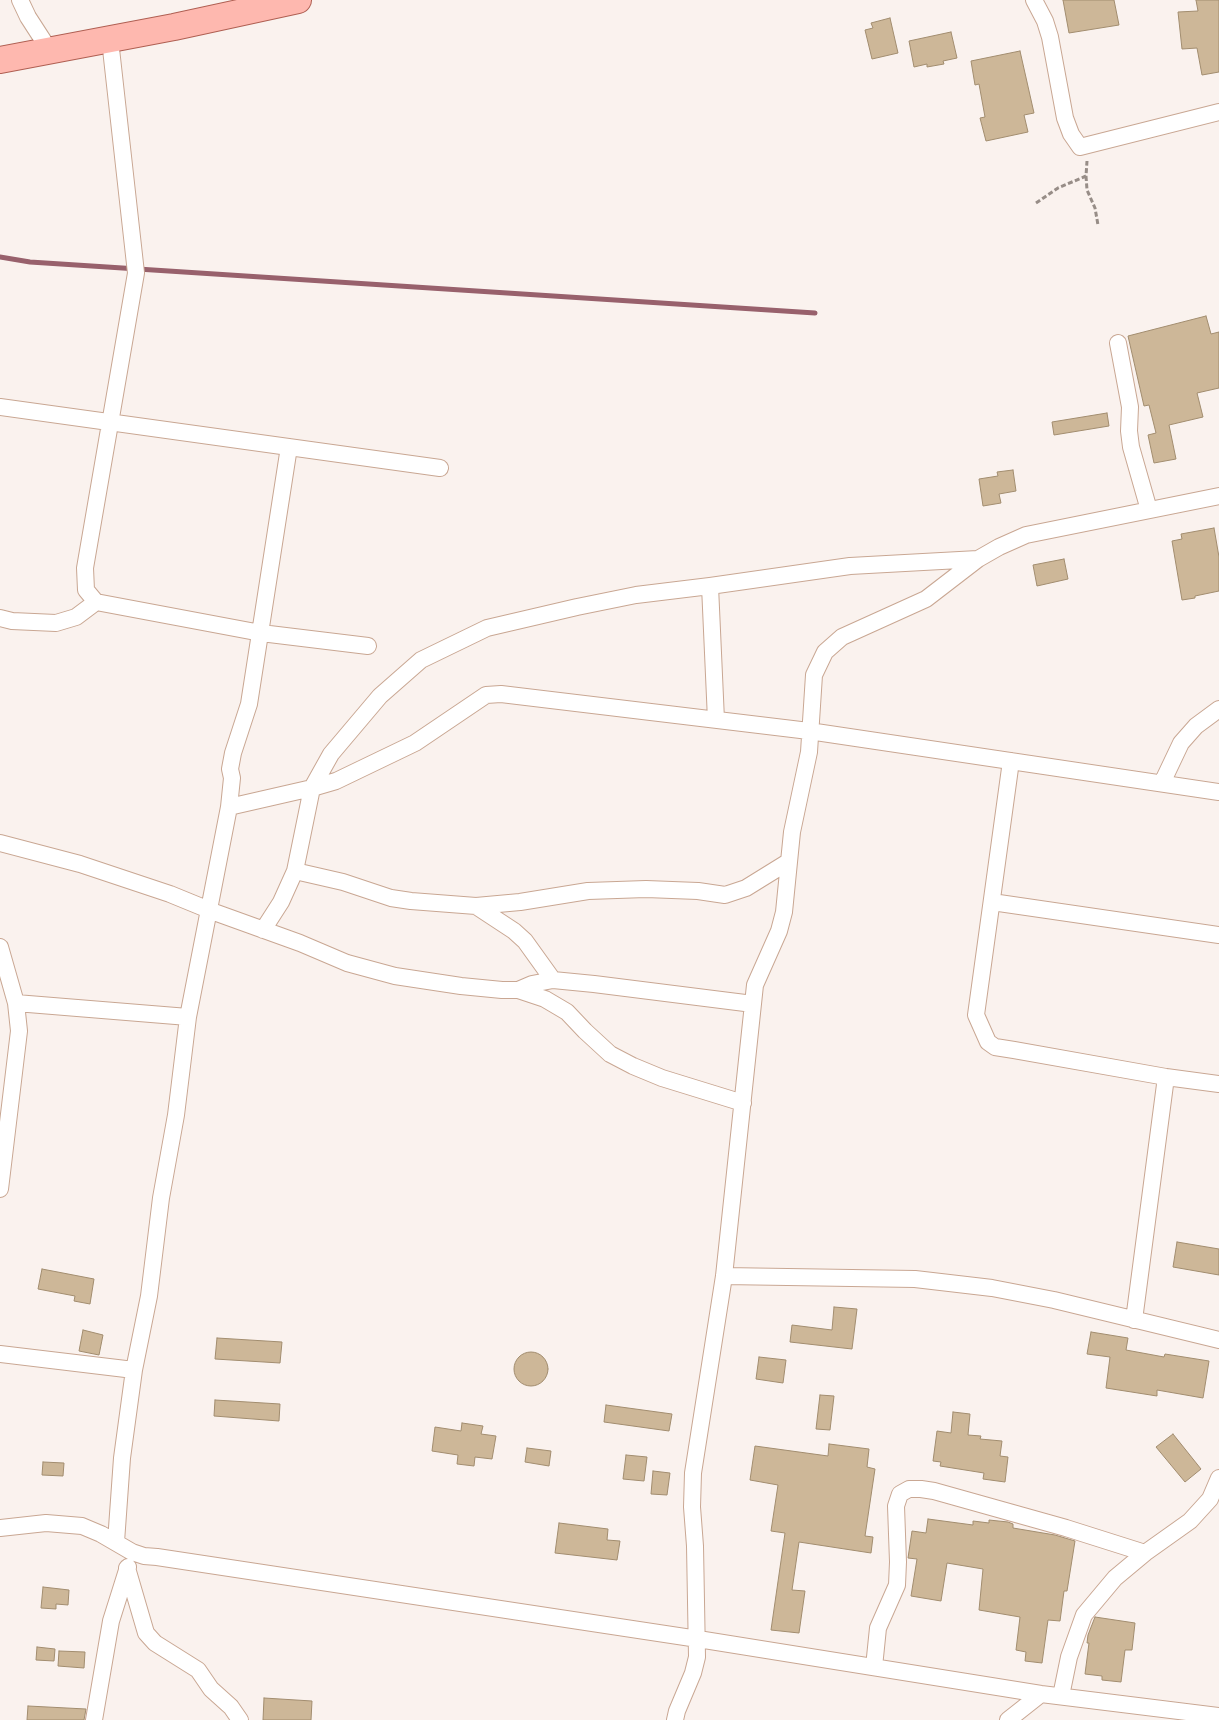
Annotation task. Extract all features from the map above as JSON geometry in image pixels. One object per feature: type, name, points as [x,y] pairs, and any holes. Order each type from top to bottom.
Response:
[{"type":"main road","points":[[0,60],[110,40],[298,0]]},
{"type":"street","points":[[20,0],[28,17],[50,51]]},
{"type":"street","points":[[1034,0],[1045,21],[1050,37],[1065,118],[1071,134],[1080,147],[1219,112]]},
{"type":"street","points":[[110,40],[136,273],[84,568],[86,590],[96,602],[261,633],[368,646]]},
{"type":"street","points":[[1118,343],[1130,407],[1129,431],[1149,510]]},
{"type":"street","points":[[0,407],[440,468]]},
{"type":"street","points":[[116,1542],[122,1458],[134,1370],[149,1296],[161,1198],[176,1115],[188,1017],[229,807],[232,778],[230,769],[233,753],[249,704],[289,447]]},
{"type":"street","points":[[675,1720],[697,1658],[698,1639],[692,1507],[693,1473],[724,1276],[755,985],[779,931],[784,912],[792,832],[809,752],[814,675],[825,652],[842,638],[926,599],[978,559],[1026,535],[1219,496]]},
{"type":"street","points":[[263,930],[281,902],[295,871],[312,788],[330,754],[380,696],[422,660],[487,628],[636,594],[710,586],[850,566],[978,559]]},
{"type":"street","points":[[710,586],[716,720]]},
{"type":"street","points":[[0,618],[12,621],[56,623],[76,617],[96,602]]},
{"type":"street","points":[[229,807],[336,781],[415,743],[486,695],[501,694],[809,731],[1219,792]]},
{"type":"street","points":[[1162,783],[1181,743],[1196,726],[1219,709]]},
{"type":"street","points":[[1011,761],[976,1015],[988,1042],[995,1047],[1166,1077],[1219,1084]]},
{"type":"street","points":[[0,843],[80,864],[170,894],[208,910],[300,943],[347,963],[395,976],[461,986],[518,990],[545,999],[567,1012],[610,1054],[633,1066],[678,1083],[743,1103]]},
{"type":"street","points":[[295,871],[342,882],[391,898],[476,906],[520,902],[588,891],[646,888],[698,891],[725,895],[746,888],[788,862]]},
{"type":"street","points":[[992,902],[1219,935]]},
{"type":"street","points":[[476,906],[514,931],[525,941],[553,980]]},
{"type":"street","points":[[0,947],[16,1003],[19,1032],[0,1189]]},
{"type":"street","points":[[518,990],[532,984],[553,980],[754,1004]]},
{"type":"street","points":[[16,1003],[188,1017]]},
{"type":"street","points":[[1134,1320],[1166,1077]]},
{"type":"street","points":[[724,1276],[915,1279],[992,1288],[1054,1300],[1219,1340]]},
{"type":"street","points":[[0,1354],[134,1370]]},
{"type":"street","points":[[1061,1696],[1069,1657],[1084,1615],[1115,1578],[1145,1553],[1190,1521],[1210,1499],[1219,1478]]},
{"type":"street","points":[[874,1668],[878,1628],[897,1586],[896,1506],[900,1494],[909,1489],[934,1491],[1066,1528],[1145,1553]]},
{"type":"street","points":[[0,1528],[46,1523],[82,1526],[116,1542],[130,1560],[146,1633],[155,1643],[198,1670],[211,1689],[230,1707],[240,1720]]},
{"type":"street","points":[[130,1560],[144,1556],[157,1557],[698,1639],[1042,1694],[1219,1716]]},
{"type":"street","points":[[94,1720],[112,1621],[130,1560]]},
{"type":"street","points":[[1008,1720],[1042,1694]]},
{"type":"path","points":[[1080,147],[1087,162],[1087,190],[1095,208],[1098,225]]},
{"type":"path","points":[[1036,203],[1058,188],[1086,176]]},
{"type":"building","points":[[1063,0],[1114,0],[1119,25],[1069,33]]},
{"type":"building","points":[[1196,0],[1219,0],[1219,72],[1202,75],[1197,48],[1182,49],[1178,12],[1198,11]]},
{"type":"building","points":[[890,18],[898,53],[872,59],[865,30],[873,28],[871,23]]},
{"type":"building","points":[[951,32],[957,58],[943,61],[944,64],[927,67],[927,64],[914,67],[909,41]]},
{"type":"building","points":[[1020,51],[1034,113],[1024,115],[1028,132],[986,141],[980,118],[985,117],[979,84],[975,85],[971,61]]},
{"type":"building","points":[[1206,316],[1211,334],[1219,332],[1219,388],[1197,393],[1203,417],[1169,425],[1176,459],[1154,463],[1148,435],[1156,433],[1149,405],[1144,406],[1128,336]]},
{"type":"building","points":[[1107,413],[1109,426],[1054,435],[1052,422]]},
{"type":"building","points":[[1013,470],[1016,491],[999,494],[1001,503],[983,506],[979,479],[998,476],[997,472]]},
{"type":"building","points":[[1214,528],[1219,557],[1219,591],[1182,600],[1172,541],[1182,539],[1181,534]]},
{"type":"building","points":[[1064,559],[1068,579],[1037,586],[1033,565]]},
{"type":"building","points":[[1177,1242],[1219,1249],[1219,1275],[1173,1267]]},
{"type":"building","points":[[42,1269],[94,1279],[90,1304],[74,1301],[75,1296],[38,1289]]},
{"type":"building","points":[[834,1307],[857,1309],[852,1349],[790,1342],[792,1325],[832,1330]]},
{"type":"building","points":[[83,1330],[103,1335],[99,1355],[79,1351]]},
{"type":"building","points":[[1091,1332],[1128,1338],[1126,1350],[1164,1357],[1165,1354],[1209,1361],[1203,1398],[1157,1390],[1157,1396],[1106,1388],[1110,1357],[1087,1354]]},
{"type":"building","points":[[217,1338],[282,1342],[280,1363],[215,1359]]},
{"type":"building","points":[[531,1352],[538,1353],[543,1357],[547,1362],[547,1376],[543,1381],[538,1385],[531,1386],[524,1385],[519,1381],[515,1376],[514,1369],[515,1362],[519,1357],[524,1353]]},
{"type":"building","points":[[759,1357],[786,1360],[783,1383],[756,1379]]},
{"type":"building","points":[[820,1395],[834,1396],[830,1430],[816,1429]]},
{"type":"building","points":[[215,1400],[280,1404],[279,1421],[214,1416]]},
{"type":"building","points":[[606,1405],[672,1414],[669,1431],[604,1422]]},
{"type":"building","points":[[953,1412],[970,1414],[968,1435],[981,1436],[980,1439],[1002,1441],[1000,1456],[1008,1457],[1005,1482],[983,1479],[984,1473],[940,1466],[941,1462],[933,1461],[937,1431],[951,1433]]},
{"type":"building","points":[[462,1423],[483,1426],[481,1434],[496,1436],[492,1459],[475,1457],[474,1466],[457,1464],[458,1455],[432,1451],[435,1427],[461,1431]]},
{"type":"building","points":[[1173,1434],[1201,1469],[1185,1482],[1156,1447]]},
{"type":"building","points":[[829,1444],[869,1449],[867,1467],[875,1469],[865,1536],[873,1537],[871,1553],[799,1542],[792,1590],[805,1591],[799,1633],[771,1630],[785,1533],[771,1531],[778,1485],[750,1480],[755,1446],[828,1456]]},
{"type":"building","points":[[527,1448],[551,1451],[549,1466],[525,1462]]},
{"type":"building","points":[[626,1455],[647,1457],[644,1481],[623,1479]]},
{"type":"building","points":[[43,1462],[64,1463],[63,1476],[42,1475]]},
{"type":"building","points":[[653,1471],[670,1473],[667,1495],[651,1494]]},
{"type":"building","points":[[928,1519],[973,1525],[973,1521],[989,1523],[989,1520],[1008,1522],[1013,1524],[1013,1528],[1055,1535],[1075,1541],[1067,1591],[1064,1591],[1060,1621],[1048,1620],[1042,1663],[1025,1661],[1026,1652],[1016,1650],[1020,1617],[979,1610],[983,1569],[947,1563],[941,1601],[911,1596],[917,1559],[908,1558],[912,1531],[926,1533]]},
{"type":"building","points":[[559,1523],[608,1529],[607,1540],[620,1541],[617,1560],[555,1553]]},
{"type":"building","points":[[43,1587],[69,1590],[68,1605],[56,1604],[56,1609],[41,1608]]},
{"type":"building","points":[[1095,1617],[1135,1623],[1132,1650],[1125,1650],[1121,1682],[1102,1680],[1102,1676],[1085,1674],[1089,1643],[1087,1643],[1088,1635]]},
{"type":"building","points":[[37,1647],[55,1649],[54,1661],[36,1660]]},
{"type":"building","points":[[59,1651],[85,1652],[84,1668],[58,1666]]},
{"type":"building","points":[[264,1698],[312,1701],[311,1720],[263,1720]]},
{"type":"building","points":[[28,1706],[86,1709],[84,1720],[27,1720]]},
{"type":"waterway","points":[[0,257],[30,262],[815,313]]}]
